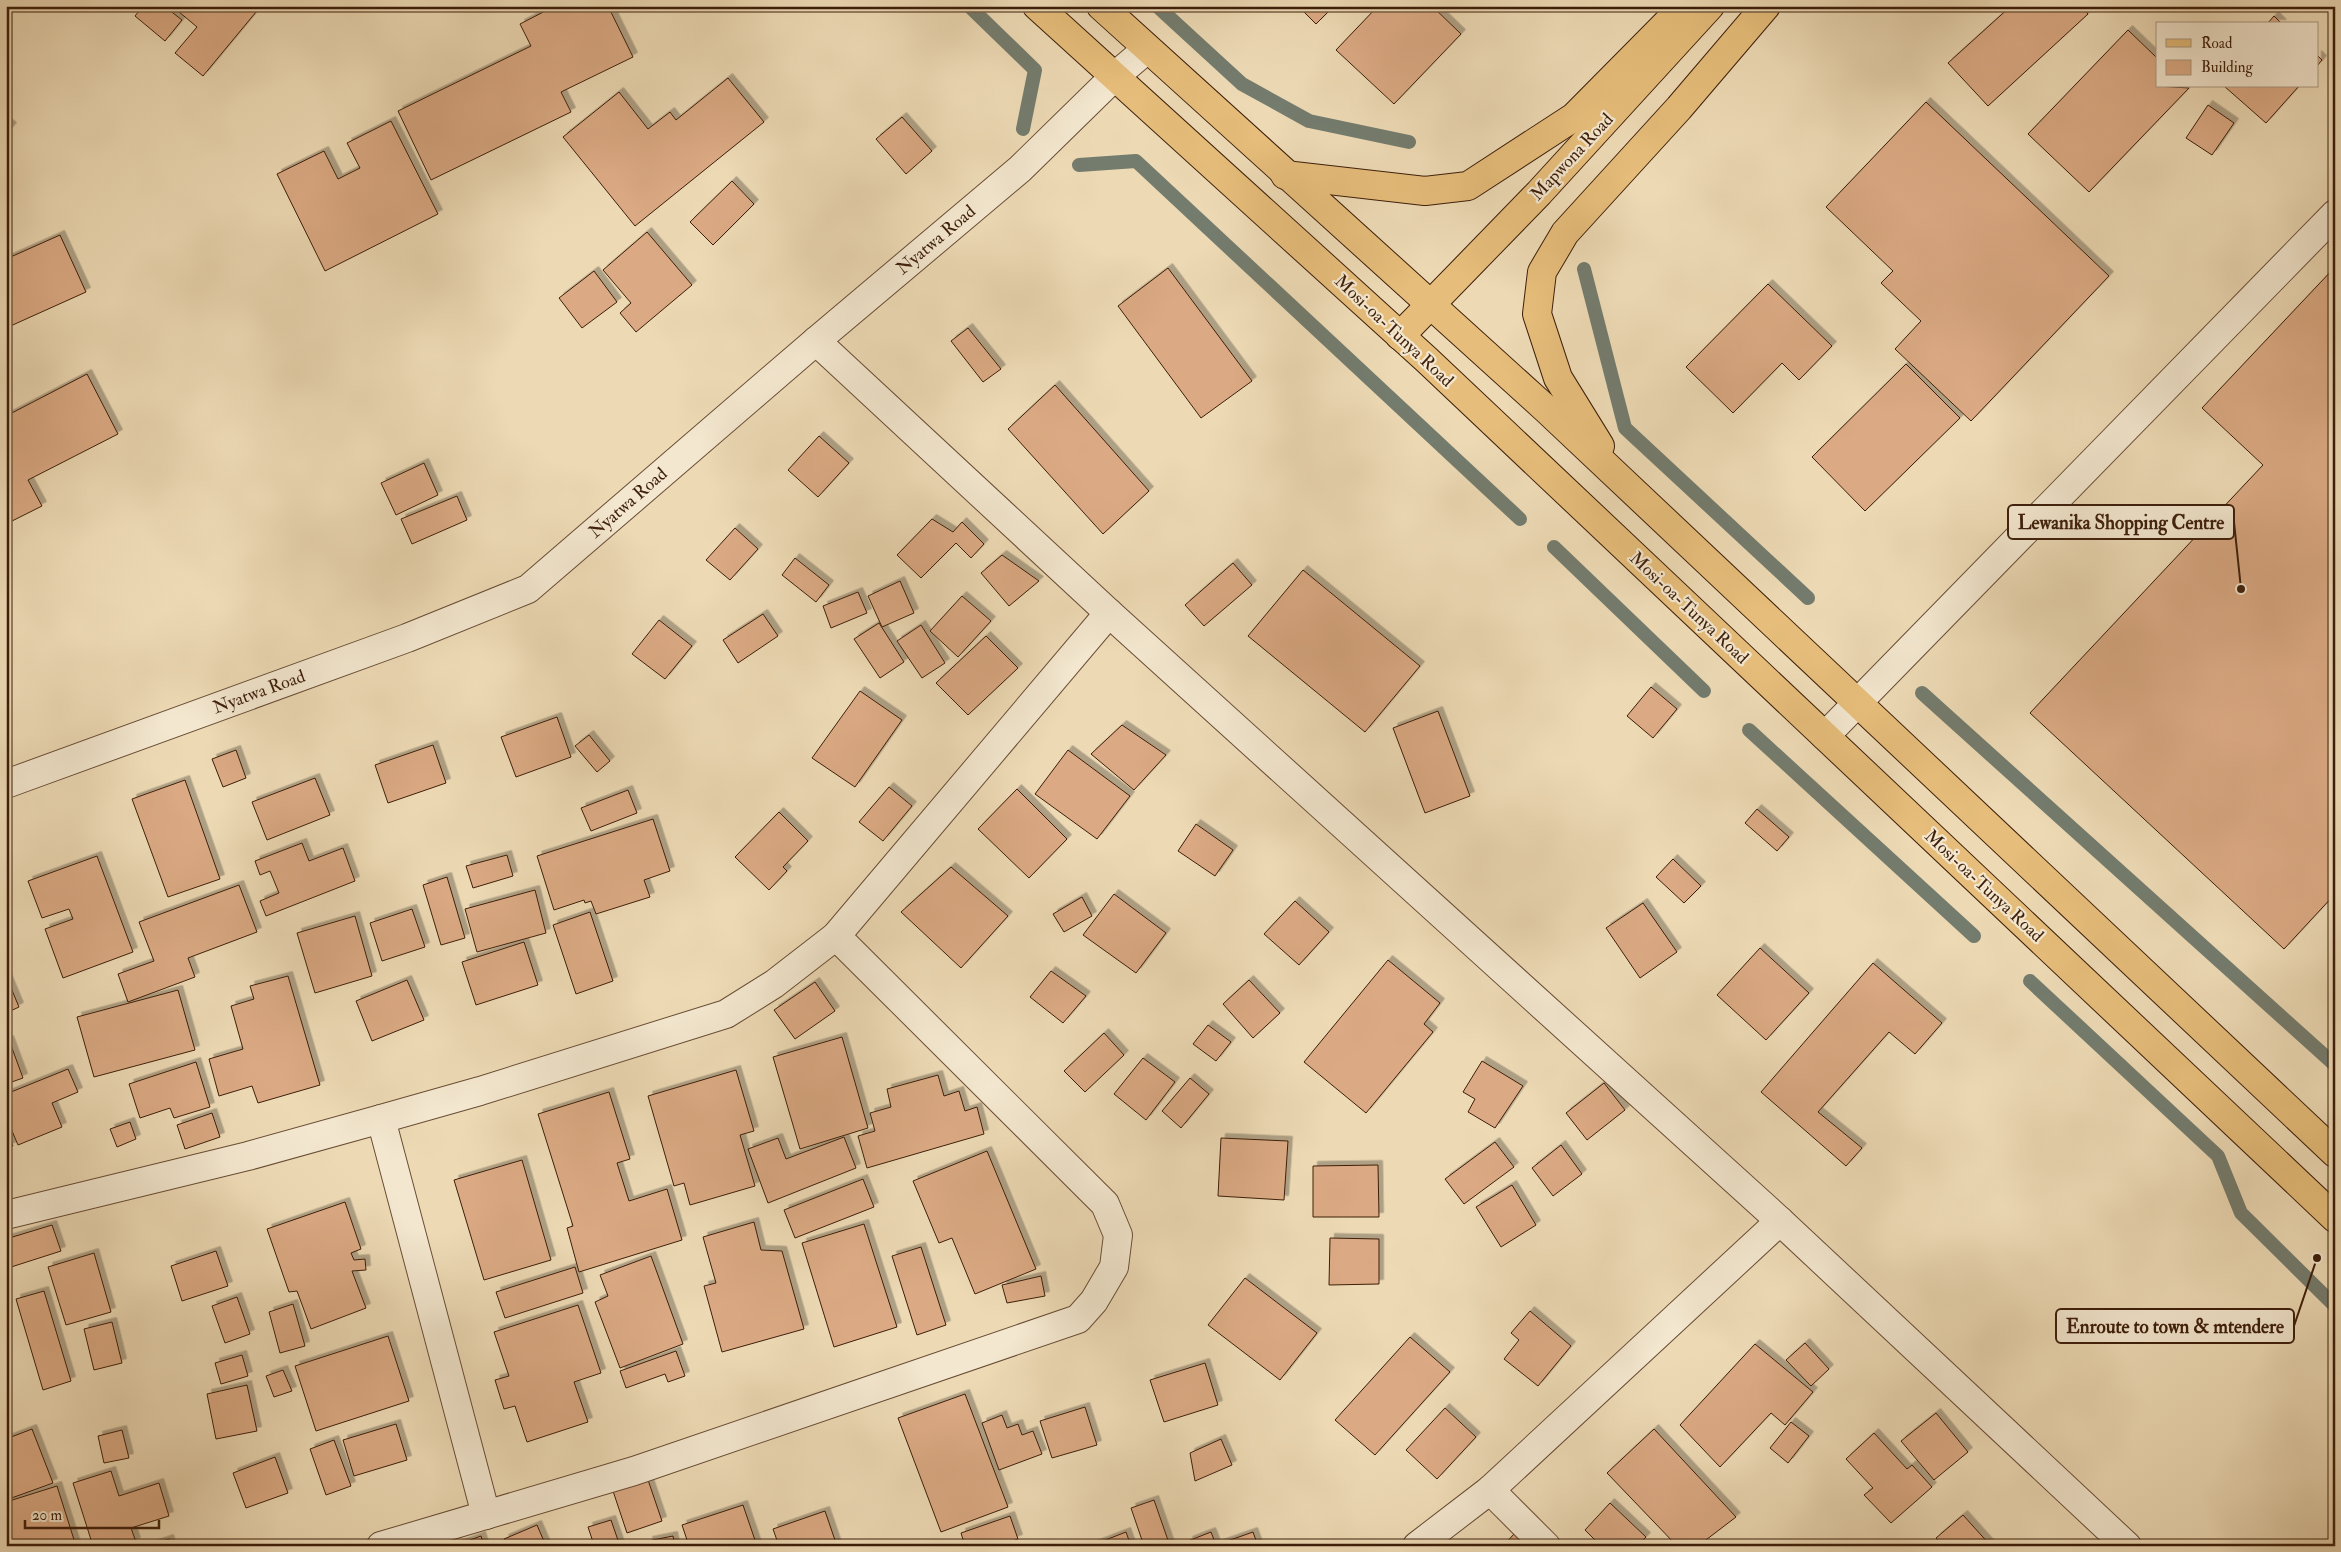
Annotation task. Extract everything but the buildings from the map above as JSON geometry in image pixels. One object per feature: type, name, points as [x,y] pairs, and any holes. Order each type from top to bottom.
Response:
[{"type":"main road","name":"Mosi-oa-Tunya Road","points":[[1037,6],[1400,336],[2335,1218]]},
{"type":"main road","points":[[1101,6],[1285,175],[1546,409],[2335,1153]]},
{"type":"main road","points":[[1285,175],[1425,191],[1468,186],[1574,117],[1684,6]]},
{"type":"main road","name":"Mapwona Road","points":[[1400,336],[1539,193],[1710,6]]},
{"type":"main road","points":[[1645,502],[1603,451],[1558,378],[1537,314],[1542,272],[1564,233],[1679,108],[1766,6]]},
{"type":"street","name":"Nyatwa Road","points":[[6,784],[407,638],[528,589],[816,341],[1020,169],[1114,77],[1147,50]]},
{"type":"street","points":[[1825,736],[2335,214]]},
{"type":"street","points":[[816,341],[1110,614],[1780,1221],[2127,1546]]},
{"type":"street","points":[[6,1215],[248,1156],[381,1120],[726,1014],[774,984],[836,936],[1110,614]]},
{"type":"street","points":[[381,1546],[634,1471],[1078,1319],[1114,1267],[1118,1235],[1105,1204],[836,936]]},
{"type":"street","points":[[381,1120],[486,1515]]},
{"type":"street","points":[[1417,1546],[1490,1490],[1780,1221]]},
{"type":"street","points":[[1490,1490],[1546,1546]]},
{"type":"waterway","points":[[969,6],[1035,70],[1023,129]]},
{"type":"waterway","points":[[1157,6],[1242,84],[1309,121],[1409,142]]},
{"type":"waterway","points":[[1079,165],[1136,161],[1520,519]]},
{"type":"waterway","points":[[1584,269],[1625,428],[1808,598]]},
{"type":"waterway","points":[[1554,547],[1704,691]]},
{"type":"waterway","points":[[1922,693],[2335,1065]]},
{"type":"waterway","points":[[1749,730],[1974,936]]},
{"type":"waterway","points":[[2030,981],[2218,1156],[2241,1213],[2335,1306]]},
{"type":"place","name":"Lewanika Shopping Centre","points":[[2241,589]]},
{"type":"place","name":"Enroute to town & mtendere","points":[[2317,1258]]}]
